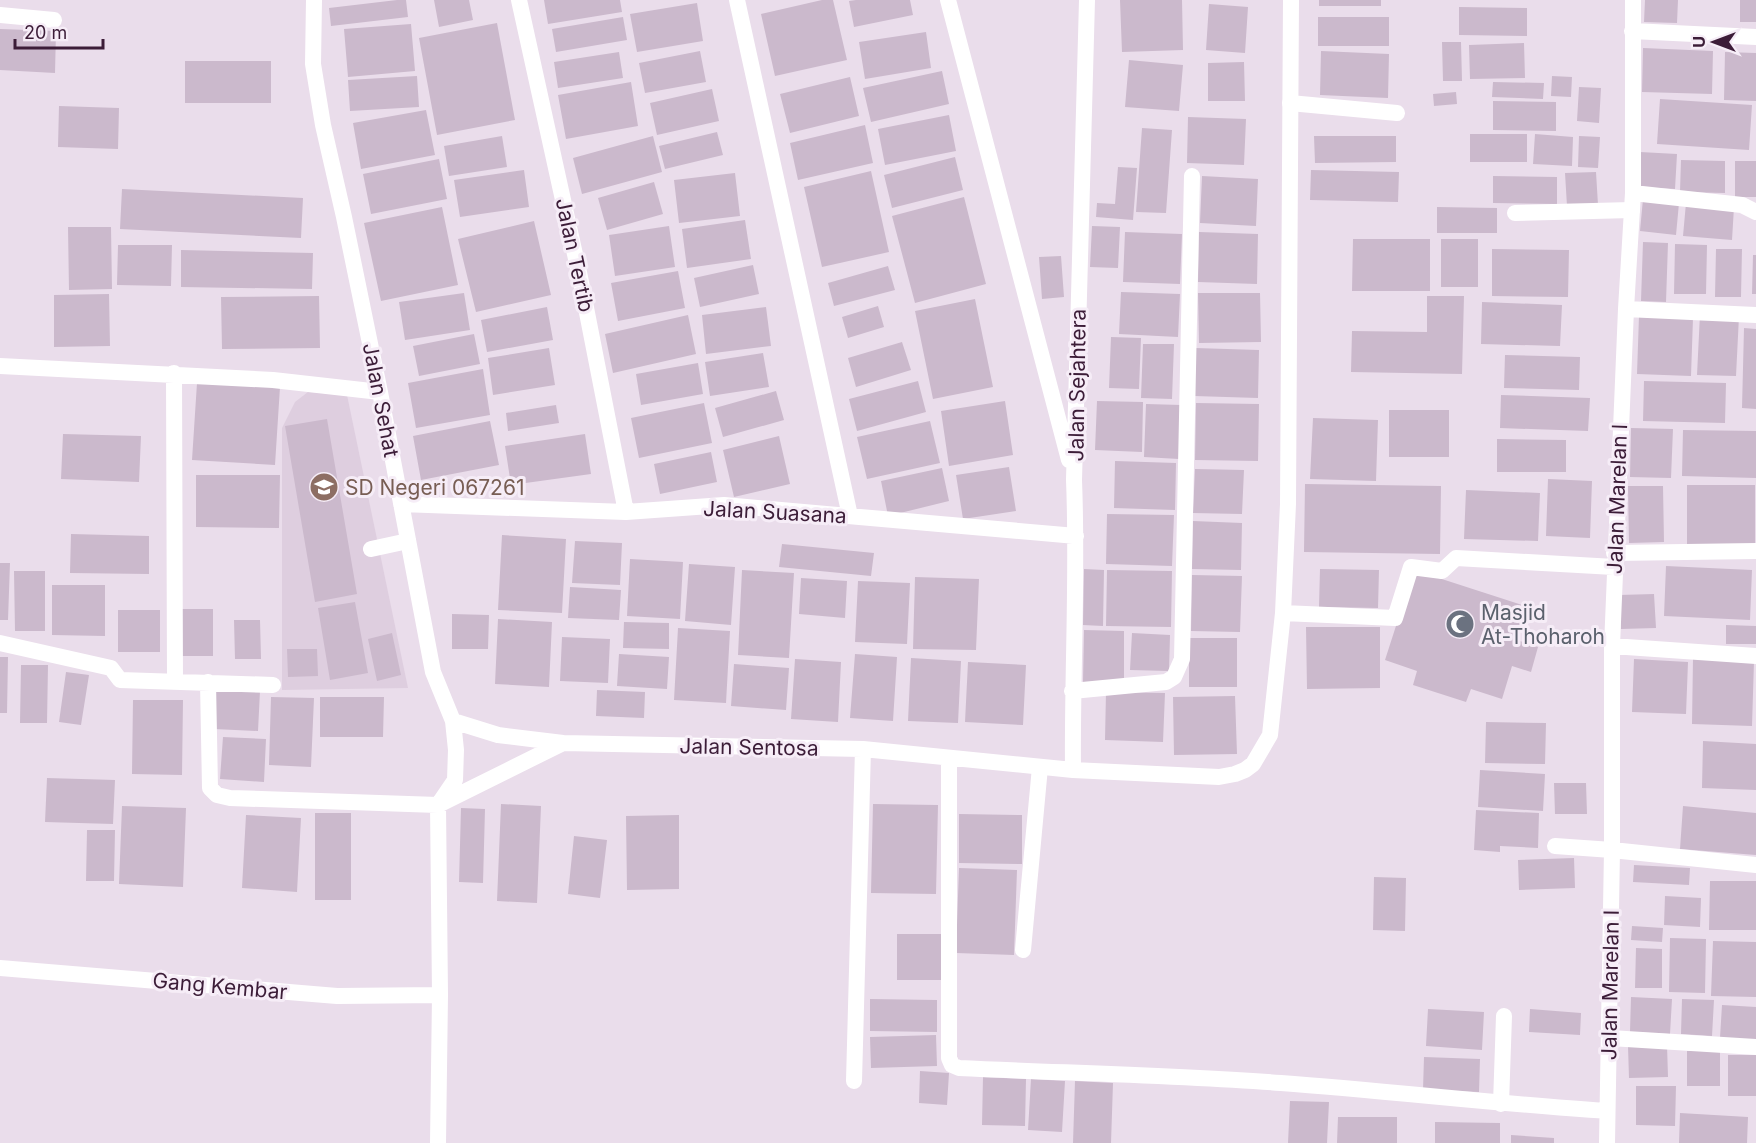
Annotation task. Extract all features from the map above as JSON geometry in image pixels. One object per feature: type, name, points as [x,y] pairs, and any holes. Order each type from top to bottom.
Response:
[{"type":"street","name":"Jalan Sehat","points":[[314,0],[313,64],[323,126],[380,392],[433,672],[453,721],[456,750],[455,780],[438,805]]},
{"type":"street","name":"Jalan Tertib","points":[[519,0],[580,277],[626,512]]},
{"type":"street","points":[[737,0],[850,516]]},
{"type":"street","points":[[948,0],[1074,480]]},
{"type":"street","name":"Jalan Sejahtera","points":[[1072,770],[1076,536],[1074,480],[1087,0]]},
{"type":"street","name":"Jalan Sentosa","points":[[438,805],[563,743],[863,749],[1072,770],[1219,777],[1245,770],[1253,764],[1270,735],[1283,613],[1288,504],[1291,0]]},
{"type":"street","name":"Jalan Marelan I","points":[[1607,1143],[1612,850],[1612,646],[1614,560],[1632,201],[1633,0]]},
{"type":"street","points":[[0,15],[54,20]]},
{"type":"street","points":[[1632,31],[1756,37]]},
{"type":"street","points":[[1290,103],[1397,113]]},
{"type":"street","points":[[1072,691],[1166,682],[1174,677],[1182,659],[1192,176]]},
{"type":"street","points":[[1515,213],[1632,201],[1742,205],[1756,212]]},
{"type":"street","points":[[1626,309],[1756,315]]},
{"type":"street","points":[[0,366],[174,373],[273,380],[380,392]]},
{"type":"street","points":[[174,373],[176,681]]},
{"type":"street","name":"Jalan Suasana","points":[[401,504],[626,512],[724,505],[1076,536]]},
{"type":"street","points":[[371,549],[408,541]]},
{"type":"street","points":[[1283,613],[1395,618],[1411,567],[1442,571],[1456,558],[1614,560],[1756,551]]},
{"type":"street","points":[[0,642],[111,668],[120,680],[273,685]]},
{"type":"street","points":[[1612,646],[1756,656]]},
{"type":"street","points":[[208,682],[208,779],[210,788],[217,795],[230,798],[438,805],[440,995],[438,1143]]},
{"type":"street","points":[[453,721],[498,735],[563,743]]},
{"type":"street","points":[[854,1081],[863,749]]},
{"type":"street","points":[[949,759],[949,1058],[952,1065],[959,1068],[1380,1090],[1501,1104],[1607,1111]]},
{"type":"street","points":[[1023,950],[1040,767]]},
{"type":"street","points":[[1555,846],[1756,865]]},
{"type":"street","name":"Gang Kembar","points":[[0,968],[337,996],[440,995]]},
{"type":"street","points":[[1501,1104],[1504,1016]]},
{"type":"street","points":[[1610,1038],[1756,1047]]},
{"type":"shaded area","name":"SD Negeri 067261","points":[[308,392],[347,395],[408,688],[282,690],[282,428],[295,402]]},
{"type":"building","points":[[406,0],[408,17],[331,26],[329,8]]},
{"type":"building","points":[[434,0],[469,0],[473,20],[439,27]]},
{"type":"building","points":[[544,0],[620,0],[622,12],[548,24]]},
{"type":"building","points":[[822,0],[833,0],[847,60],[775,76],[761,14]]},
{"type":"building","points":[[910,0],[913,15],[854,27],[849,1]]},
{"type":"building","points":[[1120,0],[1182,0],[1183,50],[1122,52]]},
{"type":"building","points":[[1319,0],[1381,0],[1381,6],[1319,6]]},
{"type":"building","points":[[1645,0],[1678,0],[1677,23],[1644,22]]},
{"type":"building","points":[[1740,0],[1756,0],[1756,22],[1740,22]]},
{"type":"building","points":[[697,3],[703,41],[637,52],[630,14]]},
{"type":"building","points":[[1209,4],[1248,7],[1245,53],[1206,50]]},
{"type":"building","points":[[1459,7],[1527,8],[1527,36],[1459,35]]},
{"type":"building","points":[[623,17],[627,40],[556,52],[552,29]]},
{"type":"building","points":[[1318,17],[1389,17],[1389,46],[1318,46]]},
{"type":"building","points":[[497,23],[515,120],[437,135],[419,38]]},
{"type":"building","points":[[411,24],[415,71],[348,77],[344,29]]},
{"type":"building","points":[[0,29],[56,31],[55,73],[0,70]]},
{"type":"building","points":[[926,32],[931,68],[865,79],[859,42]]},
{"type":"building","points":[[1442,42],[1461,42],[1462,81],[1443,81]]},
{"type":"building","points":[[1524,43],[1525,78],[1470,79],[1469,45]]},
{"type":"building","points":[[1643,48],[1713,51],[1712,94],[1642,92]]},
{"type":"building","points":[[700,51],[706,82],[645,93],[639,63]]},
{"type":"building","points":[[1321,51],[1389,54],[1388,98],[1320,95]]},
{"type":"building","points":[[619,52],[623,78],[558,88],[554,62]]},
{"type":"building","points":[[1725,52],[1756,53],[1756,101],[1724,100]]},
{"type":"building","points":[[1129,60],[1183,65],[1179,111],[1125,107]]},
{"type":"building","points":[[185,61],[271,61],[271,103],[185,103]]},
{"type":"building","points":[[1244,62],[1245,101],[1208,101],[1208,63]]},
{"type":"building","points":[[942,71],[949,104],[871,122],[863,88]]},
{"type":"building","points":[[417,76],[419,107],[350,111],[348,80]]},
{"type":"building","points":[[1552,76],[1572,77],[1571,97],[1551,96]]},
{"type":"building","points":[[850,77],[859,116],[790,133],[780,94]]},
{"type":"building","points":[[631,82],[638,126],[566,139],[558,95]]},
{"type":"building","points":[[1493,82],[1544,83],[1543,99],[1492,97]]},
{"type":"building","points":[[1579,87],[1601,88],[1599,123],[1577,121]]},
{"type":"building","points":[[712,89],[719,121],[657,135],[650,103]]},
{"type":"building","points":[[1456,92],[1457,104],[1434,106],[1433,94]]},
{"type":"building","points":[[1660,99],[1752,105],[1749,150],[1657,144]]},
{"type":"building","points":[[1493,101],[1556,102],[1556,131],[1493,130]]},
{"type":"building","points":[[59,106],[119,108],[118,149],[58,147]]},
{"type":"building","points":[[426,110],[435,155],[361,169],[353,123]]},
{"type":"building","points":[[949,115],[956,151],[885,165],[878,129]]},
{"type":"building","points":[[1188,117],[1246,119],[1244,165],[1187,163]]},
{"type":"building","points":[[865,125],[873,163],[798,180],[790,143]]},
{"type":"building","points":[[1142,128],[1172,130],[1166,213],[1136,212]]},
{"type":"building","points":[[717,132],[723,155],[665,169],[659,146]]},
{"type":"building","points":[[1470,134],[1527,134],[1527,162],[1470,162]]},
{"type":"building","points":[[1535,134],[1573,137],[1572,166],[1533,164]]},
{"type":"building","points":[[502,136],[507,167],[449,176],[444,146]]},
{"type":"building","points":[[653,136],[662,172],[582,194],[573,158]]},
{"type":"building","points":[[1314,136],[1396,136],[1396,162],[1315,163]]},
{"type":"building","points":[[1579,136],[1600,137],[1598,168],[1578,167]]},
{"type":"building","points":[[1640,152],[1677,154],[1675,189],[1639,187]]},
{"type":"building","points":[[955,157],[963,190],[892,208],[884,175]]},
{"type":"building","points":[[439,159],[447,199],[371,214],[363,174]]},
{"type":"building","points":[[1681,160],[1725,161],[1725,193],[1680,192]]},
{"type":"building","points":[[1735,161],[1756,161],[1756,197],[1735,197]]},
{"type":"building","points":[[1118,167],[1137,168],[1133,220],[1096,217],[1097,203],[1115,204]]},
{"type":"building","points":[[524,170],[529,207],[460,217],[454,180]]},
{"type":"building","points":[[1311,170],[1399,172],[1398,202],[1310,200]]},
{"type":"building","points":[[871,171],[889,252],[822,267],[804,187]]},
{"type":"building","points":[[1596,172],[1598,205],[1567,206],[1565,173]]},
{"type":"building","points":[[735,173],[740,216],[679,223],[674,180]]},
{"type":"building","points":[[1202,176],[1258,179],[1256,226],[1200,223]]},
{"type":"building","points":[[1493,176],[1557,177],[1557,204],[1493,203]]},
{"type":"building","points":[[654,182],[663,214],[607,230],[598,198]]},
{"type":"building","points":[[122,189],[303,198],[301,238],[120,229]]},
{"type":"building","points":[[964,197],[986,284],[915,303],[892,216]]},
{"type":"building","points":[[1643,199],[1679,203],[1676,235],[1640,231]]},
{"type":"building","points":[[1686,203],[1734,207],[1732,240],[1683,236]]},
{"type":"building","points":[[442,207],[458,285],[381,301],[364,223]]},
{"type":"building","points":[[1437,207],[1497,208],[1497,233],[1437,233]]},
{"type":"building","points":[[745,220],[751,259],[687,268],[682,229]]},
{"type":"building","points":[[534,221],[551,295],[476,312],[458,239]]},
{"type":"building","points":[[669,226],[675,267],[615,276],[609,235]]},
{"type":"building","points":[[1092,226],[1120,227],[1118,268],[1090,267]]},
{"type":"building","points":[[68,227],[111,227],[112,289],[69,290]]},
{"type":"building","points":[[1125,232],[1182,234],[1180,284],[1123,282]]},
{"type":"building","points":[[1199,232],[1258,234],[1257,284],[1198,282]]},
{"type":"building","points":[[1353,239],[1430,239],[1430,291],[1352,291]]},
{"type":"building","points":[[1441,239],[1478,239],[1478,287],[1441,287]]},
{"type":"building","points":[[1643,242],[1668,243],[1666,302],[1641,301]]},
{"type":"building","points":[[1675,244],[1707,245],[1706,294],[1674,294]]},
{"type":"building","points":[[118,245],[172,245],[171,286],[117,285]]},
{"type":"building","points":[[1492,249],[1569,250],[1568,297],[1492,296]]},
{"type":"building","points":[[1716,249],[1742,249],[1741,297],[1715,297]]},
{"type":"building","points":[[181,250],[313,253],[312,289],[181,287]]},
{"type":"building","points":[[1753,255],[1756,255],[1756,294],[1752,294]]},
{"type":"building","points":[[1061,256],[1064,297],[1042,299],[1039,257]]},
{"type":"building","points":[[753,265],[759,294],[700,307],[694,278]]},
{"type":"building","points":[[888,266],[895,290],[834,306],[828,283]]},
{"type":"building","points":[[678,271],[685,308],[618,321],[611,283]]},
{"type":"building","points":[[1121,292],[1180,294],[1178,337],[1119,334]]},
{"type":"building","points":[[464,293],[470,330],[405,340],[399,302]]},
{"type":"building","points":[[1198,293],[1260,293],[1261,342],[1199,343]]},
{"type":"building","points":[[109,294],[110,346],[54,347],[54,295]]},
{"type":"building","points":[[319,296],[320,348],[222,349],[221,297]]},
{"type":"building","points":[[1427,296],[1464,296],[1462,374],[1351,372],[1352,331],[1427,332]]},
{"type":"building","points":[[975,299],[993,387],[933,399],[915,311]]},
{"type":"building","points":[[1482,302],[1562,305],[1560,346],[1481,344]]},
{"type":"building","points":[[878,306],[884,327],[848,338],[842,317]]},
{"type":"building","points":[[547,307],[553,340],[487,352],[481,320]]},
{"type":"building","points":[[766,307],[771,346],[706,354],[702,315]]},
{"type":"building","points":[[1700,314],[1739,316],[1736,376],[1697,375]]},
{"type":"building","points":[[688,315],[696,354],[613,373],[605,334]]},
{"type":"building","points":[[1639,316],[1693,318],[1691,376],[1637,374]]},
{"type":"building","points":[[1744,328],[1756,329],[1756,409],[1742,408]]},
{"type":"building","points":[[474,334],[480,364],[419,376],[413,346]]},
{"type":"building","points":[[1111,337],[1141,338],[1139,389],[1109,388]]},
{"type":"building","points":[[902,342],[911,370],[856,387],[848,358]]},
{"type":"building","points":[[1143,344],[1174,344],[1172,399],[1141,398]]},
{"type":"building","points":[[549,348],[555,385],[493,395],[488,358]]},
{"type":"building","points":[[1195,348],[1259,350],[1258,398],[1194,396]]},
{"type":"building","points":[[763,353],[769,387],[710,396],[705,362]]},
{"type":"building","points":[[1505,355],[1580,357],[1579,390],[1504,388]]},
{"type":"building","points":[[698,363],[703,394],[641,405],[636,374]]},
{"type":"building","points":[[483,369],[490,415],[416,428],[408,383]]},
{"type":"building","points":[[918,381],[926,412],[857,431],[849,399]]},
{"type":"building","points":[[1644,381],[1726,383],[1725,423],[1643,421]]},
{"type":"building","points":[[197,383],[280,387],[275,465],[192,460]]},
{"type":"building","points":[[776,391],[784,420],[723,437],[715,408]]},
{"type":"building","points":[[1501,395],[1590,398],[1588,431],[1500,428]]},
{"type":"building","points":[[1005,401],[1013,455],[949,466],[941,411]]},
{"type":"building","points":[[1097,401],[1143,402],[1142,452],[1095,450]]},
{"type":"building","points":[[704,403],[712,443],[639,458],[631,418]]},
{"type":"building","points":[[1196,403],[1259,404],[1258,461],[1195,460]]},
{"type":"building","points":[[1146,404],[1181,405],[1179,459],[1144,457]]},
{"type":"building","points":[[556,405],[559,423],[508,431],[506,413]]},
{"type":"building","points":[[1389,410],[1449,410],[1449,457],[1389,457]]},
{"type":"building","points":[[1313,418],[1378,420],[1376,481],[1310,479]]},
{"type":"building","points":[[327,419],[357,594],[315,602],[285,426]]},
{"type":"building","points":[[490,421],[499,465],[421,480],[413,436]]},
{"type":"building","points":[[930,421],[940,463],[867,479],[857,437]]},
{"type":"building","points":[[1631,428],[1673,429],[1671,478],[1630,477]]},
{"type":"building","points":[[1683,430],[1756,431],[1756,478],[1682,476]]},
{"type":"building","points":[[63,434],[141,436],[139,482],[61,479]]},
{"type":"building","points":[[585,434],[591,474],[511,485],[505,446]]},
{"type":"building","points":[[779,436],[790,484],[734,497],[723,450]]},
{"type":"building","points":[[1497,439],[1566,440],[1566,472],[1497,472]]},
{"type":"building","points":[[711,452],[717,482],[660,494],[654,464]]},
{"type":"building","points":[[1115,461],[1176,463],[1175,510],[1114,508]]},
{"type":"building","points":[[1009,467],[1016,511],[963,519],[956,475]]},
{"type":"building","points":[[942,468],[949,501],[888,516],[881,481]]},
{"type":"building","points":[[1195,469],[1244,470],[1242,514],[1193,513]]},
{"type":"building","points":[[196,475],[280,475],[279,528],[196,527]]},
{"type":"building","points":[[1548,479],[1592,481],[1590,538],[1546,536]]},
{"type":"building","points":[[1305,484],[1441,486],[1440,554],[1304,552]]},
{"type":"building","points":[[1687,485],[1755,485],[1755,544],[1687,544]]},
{"type":"building","points":[[1628,486],[1663,486],[1664,542],[1629,543]]},
{"type":"building","points":[[1466,490],[1540,493],[1538,541],[1464,539]]},
{"type":"building","points":[[1107,514],[1174,515],[1172,566],[1106,564]]},
{"type":"building","points":[[1193,521],[1242,523],[1241,570],[1192,569]]},
{"type":"building","points":[[71,534],[149,536],[149,574],[70,573]]},
{"type":"building","points":[[502,535],[566,539],[562,613],[498,610]]},
{"type":"building","points":[[575,541],[622,543],[620,585],[572,583]]},
{"type":"building","points":[[782,544],[874,553],[871,576],[779,567]]},
{"type":"building","points":[[630,559],[683,562],[680,619],[627,616]]},
{"type":"building","points":[[0,563],[10,563],[8,620],[0,620]]},
{"type":"building","points":[[689,564],[735,567],[731,625],[685,621]]},
{"type":"building","points":[[1666,566],[1752,570],[1750,620],[1664,616]]},
{"type":"building","points":[[1084,569],[1104,570],[1103,626],[1083,625]]},
{"type":"building","points":[[1320,569],[1379,570],[1378,608],[1319,607]]},
{"type":"building","points":[[742,570],[794,573],[789,658],[738,655]]},
{"type":"building","points":[[1107,570],[1172,571],[1171,627],[1106,626]]},
{"type":"building","name":"Masjid At-Thoharoh","points":[[1414,570],[1528,607],[1517,640],[1538,647],[1531,672],[1512,666],[1502,699],[1471,689],[1466,702],[1413,685],[1417,671],[1385,660]]},
{"type":"building","points":[[14,571],[45,571],[45,631],[15,631]]},
{"type":"building","points":[[1192,575],[1242,576],[1240,632],[1191,631]]},
{"type":"building","points":[[915,577],[979,579],[976,650],[913,649]]},
{"type":"building","points":[[801,578],[847,581],[845,618],[799,614]]},
{"type":"building","points":[[858,581],[910,583],[907,644],[855,642]]},
{"type":"building","points":[[52,585],[105,585],[105,636],[52,635]]},
{"type":"building","points":[[570,587],[621,590],[619,620],[568,618]]},
{"type":"building","points":[[1654,594],[1656,628],[1621,629],[1619,595]]},
{"type":"building","points":[[355,602],[368,673],[330,680],[318,608]]},
{"type":"building","points":[[181,609],[213,609],[213,656],[181,656]]},
{"type":"building","points":[[118,610],[160,610],[160,652],[118,652]]},
{"type":"building","points":[[452,614],[489,615],[488,649],[452,649]]},
{"type":"building","points":[[498,619],[552,622],[549,687],[495,684]]},
{"type":"building","points":[[234,620],[260,620],[261,659],[235,659]]},
{"type":"building","points":[[624,622],[669,623],[669,649],[623,648]]},
{"type":"building","points":[[1726,625],[1756,626],[1756,644],[1726,644]]},
{"type":"building","points":[[1306,627],[1380,627],[1380,688],[1307,689]]},
{"type":"building","points":[[678,628],[730,631],[726,703],[674,700]]},
{"type":"building","points":[[1084,630],[1124,631],[1124,683],[1083,682]]},
{"type":"building","points":[[392,633],[401,675],[377,681],[368,639]]},
{"type":"building","points":[[1132,633],[1170,635],[1169,671],[1130,670]]},
{"type":"building","points":[[562,637],[610,639],[608,683],[560,681]]},
{"type":"building","points":[[1189,638],[1237,638],[1237,687],[1189,687]]},
{"type":"building","points":[[287,649],[317,649],[318,676],[288,677]]},
{"type":"building","points":[[619,654],[669,657],[667,689],[617,686]]},
{"type":"building","points":[[855,654],[897,657],[893,721],[850,718]]},
{"type":"building","points":[[0,657],[8,657],[7,713],[0,713]]},
{"type":"building","points":[[911,658],[961,661],[958,723],[908,721]]},
{"type":"building","points":[[1693,658],[1754,661],[1752,726],[1692,724]]},
{"type":"building","points":[[795,659],[841,662],[838,722],[791,719]]},
{"type":"building","points":[[1634,659],[1688,662],[1686,714],[1632,712]]},
{"type":"building","points":[[968,662],[1026,665],[1023,725],[965,722]]},
{"type":"building","points":[[734,664],[789,668],[786,710],[731,706]]},
{"type":"building","points":[[21,665],[48,665],[47,723],[20,723]]},
{"type":"building","points":[[66,672],[89,675],[81,725],[59,722]]},
{"type":"building","points":[[216,689],[260,691],[258,731],[214,729]]},
{"type":"building","points":[[597,690],[645,692],[644,718],[596,716]]},
{"type":"building","points":[[1106,692],[1165,693],[1163,742],[1105,740]]},
{"type":"building","points":[[1235,696],[1237,754],[1174,755],[1173,697]]},
{"type":"building","points":[[271,697],[314,698],[311,767],[269,765]]},
{"type":"building","points":[[320,697],[384,697],[383,737],[320,737]]},
{"type":"building","points":[[133,700],[183,700],[182,775],[132,774]]},
{"type":"building","points":[[1486,722],[1546,723],[1545,764],[1485,763]]},
{"type":"building","points":[[223,737],[266,739],[264,782],[220,779]]},
{"type":"building","points":[[1703,741],[1756,744],[1756,790],[1702,788]]},
{"type":"building","points":[[1480,770],[1545,774],[1543,811],[1478,807]]},
{"type":"building","points":[[47,778],[115,780],[113,824],[45,822]]},
{"type":"building","points":[[1554,783],[1586,783],[1587,814],[1555,814]]},
{"type":"building","points":[[501,804],[541,806],[537,903],[497,901]]},
{"type":"building","points":[[873,804],[938,805],[936,894],[871,893]]},
{"type":"building","points":[[122,806],[186,808],[183,887],[119,884]]},
{"type":"building","points":[[1683,806],[1756,813],[1756,855],[1680,849]]},
{"type":"building","points":[[461,808],[485,809],[483,883],[459,882]]},
{"type":"building","points":[[1476,810],[1539,813],[1538,848],[1500,846],[1500,852],[1474,850]]},
{"type":"building","points":[[315,813],[351,813],[351,900],[315,900]]},
{"type":"building","points":[[959,814],[1022,815],[1022,864],[959,863]]},
{"type":"building","points":[[246,815],[301,818],[297,892],[242,888]]},
{"type":"building","points":[[679,815],[679,889],[627,890],[626,816]]},
{"type":"building","points":[[87,830],[115,830],[114,881],[86,881]]},
{"type":"building","points":[[574,836],[607,840],[600,898],[568,894]]},
{"type":"building","points":[[1574,858],[1575,888],[1519,890],[1518,860]]},
{"type":"building","points":[[1634,865],[1690,868],[1689,885],[1633,882]]},
{"type":"building","points":[[959,868],[1017,870],[1014,955],[956,953]]},
{"type":"building","points":[[1374,877],[1406,878],[1405,931],[1373,930]]},
{"type":"building","points":[[1710,881],[1756,881],[1756,930],[1709,930]]},
{"type":"building","points":[[1665,896],[1701,898],[1700,927],[1664,925]]},
{"type":"building","points":[[1632,926],[1663,928],[1662,942],[1631,940]]},
{"type":"building","points":[[897,934],[943,934],[943,980],[897,980]]},
{"type":"building","points":[[1670,938],[1706,939],[1705,993],[1669,992]]},
{"type":"building","points":[[1713,941],[1756,942],[1756,997],[1711,996]]},
{"type":"building","points":[[1636,948],[1662,949],[1662,988],[1635,988]]},
{"type":"building","points":[[1631,997],[1672,999],[1670,1034],[1630,1032]]},
{"type":"building","points":[[870,999],[937,1000],[937,1032],[870,1031]]},
{"type":"building","points":[[1682,999],[1714,1000],[1712,1036],[1681,1034]]},
{"type":"building","points":[[1722,1005],[1756,1007],[1756,1040],[1720,1038]]},
{"type":"building","points":[[1428,1009],[1484,1012],[1482,1050],[1426,1046]]},
{"type":"building","points":[[1530,1009],[1581,1013],[1580,1035],[1529,1032]]},
{"type":"building","points":[[936,1035],[937,1066],[871,1068],[870,1037]]},
{"type":"building","points":[[1667,1045],[1668,1077],[1629,1078],[1628,1046]]},
{"type":"building","points":[[1687,1051],[1720,1051],[1720,1086],[1687,1086]]},
{"type":"building","points":[[1728,1055],[1756,1055],[1756,1096],[1728,1096]]},
{"type":"building","points":[[1424,1057],[1480,1059],[1479,1092],[1423,1090]]},
{"type":"building","points":[[920,1071],[949,1073],[947,1105],[919,1103]]},
{"type":"building","points":[[983,1077],[1026,1079],[1025,1126],[982,1125]]},
{"type":"building","points":[[1031,1079],[1065,1081],[1062,1132],[1028,1130]]},
{"type":"building","points":[[1075,1081],[1113,1083],[1111,1143],[1073,1143]]},
{"type":"building","points":[[1636,1086],[1676,1086],[1675,1126],[1636,1125]]},
{"type":"building","points":[[1290,1101],[1329,1102],[1327,1143],[1288,1143]]},
{"type":"building","points":[[1680,1113],[1748,1117],[1747,1143],[1679,1143]]},
{"type":"building","points":[[1338,1117],[1397,1117],[1397,1143],[1337,1143]]},
{"type":"building","points":[[1435,1122],[1500,1123],[1500,1143],[1435,1143]]},
{"type":"building","points":[[1511,1135],[1554,1138],[1554,1143],[1511,1143]]},
{"type":"place","name":"SD Negeri 067261","points":[[324,487]]},
{"type":"place","name":"Masjid At-Thoharoh","points":[[1460,624]]}]
